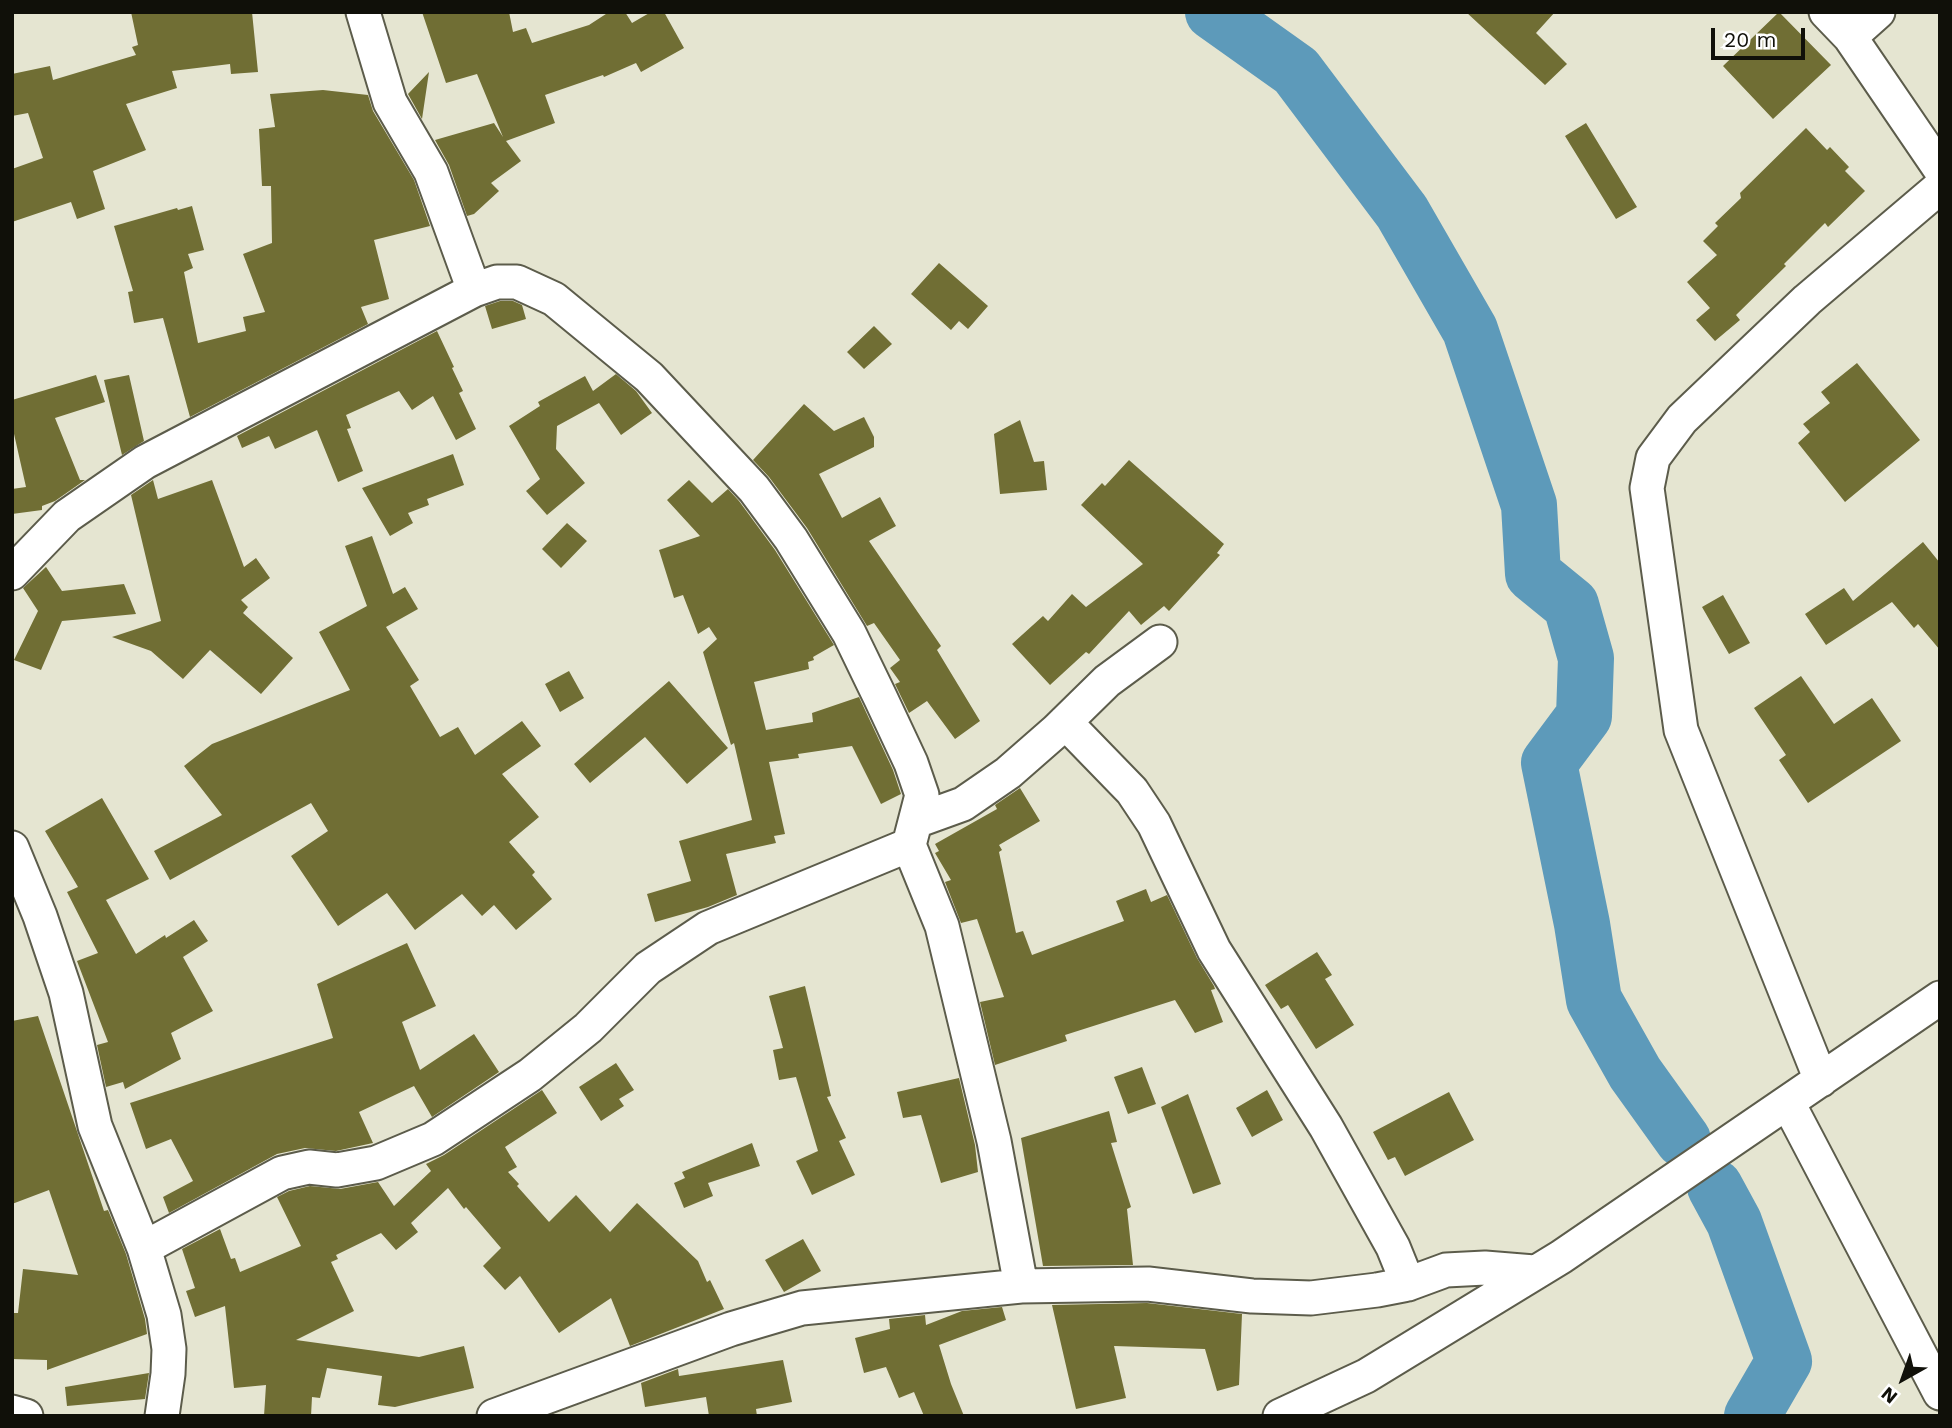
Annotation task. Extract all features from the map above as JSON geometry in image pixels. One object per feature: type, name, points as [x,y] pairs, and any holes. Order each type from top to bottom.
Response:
[{"type":"street","points":[[363,12],[390,102],[431,172],[474,290]]},
{"type":"street","points":[[1826,12],[1850,37],[1940,169]]},
{"type":"street","points":[[1850,37],[1878,12]]},
{"type":"street","points":[[1821,1080],[1681,730],[1647,488],[1653,458],[1682,419],[1807,300],[1940,187]]},
{"type":"street","points":[[12,573],[67,516],[145,462],[474,290],[497,282],[517,282],[554,299],[649,377],[754,489],[790,539],[849,633],[881,699],[911,763],[922,795],[912,833],[942,926],[994,1140],[1021,1286]]},
{"type":"street","points":[[144,1248],[282,1172],[309,1167],[337,1170],[376,1163],[433,1139],[530,1075],[588,1028],[648,968],[708,928],[912,833],[963,804],[1007,773],[1107,681],[1160,642]]},
{"type":"street","points":[[1065,722],[1132,791],[1154,824],[1214,950],[1326,1127],[1393,1247],[1408,1284]]},
{"type":"street","points":[[12,848],[40,916],[66,992],[95,1126],[144,1248],[164,1315],[169,1349],[162,1416]]},
{"type":"street","points":[[1280,1416],[1366,1376],[1561,1257],[1940,998]]},
{"type":"street","points":[[1788,1103],[1940,1393]]},
{"type":"street","points":[[494,1416],[731,1329],[802,1308],[1021,1286],[1148,1284],[1252,1296],[1311,1298],[1408,1284],[1446,1270],[1485,1268],[1534,1272]]},
{"type":"street","points":[[12,1412],[26,1416]]},
{"type":"building","points":[[131,12],[252,12],[258,72],[231,74],[230,64],[172,71],[177,88],[126,104],[146,150],[93,171],[105,209],[77,219],[71,202],[12,222],[12,169],[43,158],[28,113],[12,116],[12,74],[50,66],[53,80],[136,55],[132,47],[138,45]]},
{"type":"building","points":[[422,12],[509,12],[513,32],[526,28],[532,43],[589,25],[609,12],[625,12],[632,23],[651,12],[664,12],[684,48],[641,72],[636,63],[604,77],[603,75],[545,95],[555,123],[506,141],[521,161],[491,183],[499,191],[474,214],[467,216],[449,165],[435,140],[494,123],[503,137],[477,74],[446,83]]},
{"type":"building","points":[[1466,12],[1555,12],[1536,33],[1567,64],[1545,85]]},
{"type":"building","points":[[1779,12],[1831,65],[1773,119],[1723,66]]},
{"type":"building","points":[[429,72],[422,119],[408,94]]},
{"type":"building","points":[[323,90],[368,95],[373,111],[414,180],[430,226],[374,240],[389,299],[361,307],[368,324],[190,417],[163,318],[134,323],[128,292],[133,291],[114,226],[192,206],[204,250],[188,254],[193,268],[184,272],[198,343],[246,331],[243,317],[265,312],[243,254],[272,243],[271,186],[262,186],[259,129],[275,127],[270,94]]},
{"type":"building","points":[[1586,123],[1637,207],[1616,219],[1565,136]]},
{"type":"building","points":[[1806,128],[1827,150],[1830,147],[1849,167],[1845,171],[1865,191],[1828,227],[1825,223],[1784,264],[1786,266],[1736,315],[1740,320],[1715,341],[1696,320],[1710,308],[1687,282],[1717,255],[1703,241],[1718,226],[1715,223],[1741,198],[1740,193]]},
{"type":"building","points":[[939,263],[988,306],[968,329],[959,321],[951,330],[911,294]]},
{"type":"building","points":[[500,301],[513,301],[522,305],[526,319],[492,329],[485,306]]},
{"type":"building","points":[[874,326],[892,344],[864,369],[847,352]]},
{"type":"building","points":[[437,331],[463,391],[459,393],[476,429],[456,440],[433,396],[412,410],[399,391],[346,415],[351,428],[347,429],[363,471],[338,482],[317,430],[275,449],[269,436],[242,448],[237,436]]},
{"type":"building","points":[[1857,363],[1920,440],[1845,502],[1798,443],[1810,432],[1803,424],[1830,403],[1821,392]]},
{"type":"building","points":[[616,374],[636,391],[652,413],[621,435],[599,403],[557,426],[556,449],[585,483],[547,515],[526,491],[540,479],[509,426],[540,406],[538,402],[585,376],[593,391]]},
{"type":"building","points":[[96,375],[105,402],[55,418],[80,480],[85,480],[55,501],[42,506],[42,510],[12,514],[12,489],[26,487],[12,425],[12,400]]},
{"type":"building","points":[[129,375],[144,441],[122,455],[104,380]]},
{"type":"building","points":[[804,404],[834,431],[864,417],[874,437],[874,447],[819,474],[842,518],[880,497],[896,526],[869,541],[941,646],[937,650],[980,721],[955,739],[927,701],[909,713],[895,684],[900,682],[890,668],[900,660],[874,623],[867,626],[807,528],[753,460]]},
{"type":"building","points":[[1020,420],[1034,462],[1044,461],[1047,490],[1000,494],[994,434]]},
{"type":"building","points":[[453,454],[464,485],[427,499],[429,505],[408,513],[413,523],[390,536],[362,488]]},
{"type":"building","points":[[1129,460],[1224,544],[1217,553],[1220,555],[1169,611],[1164,606],[1141,625],[1129,611],[1089,654],[1086,652],[1050,685],[1012,644],[1043,616],[1048,621],[1072,594],[1086,607],[1143,564],[1081,505],[1102,483],[1105,486]]},
{"type":"building","points":[[153,480],[158,499],[212,480],[244,567],[256,558],[270,578],[241,600],[248,607],[243,613],[293,658],[261,694],[210,650],[183,679],[151,651],[112,637],[161,621],[131,495]]},
{"type":"building","points":[[689,480],[712,503],[728,489],[739,501],[775,550],[834,645],[813,657],[814,660],[808,662],[809,669],[754,682],[766,730],[813,722],[812,713],[859,697],[893,770],[901,794],[881,804],[852,746],[798,754],[799,758],[769,762],[785,834],[774,836],[776,843],[726,854],[737,895],[708,907],[655,922],[647,894],[691,881],[679,841],[752,820],[734,743],[731,745],[703,652],[717,639],[709,627],[698,634],[683,595],[674,598],[659,550],[700,536],[667,500]]},
{"type":"building","points":[[567,523],[587,541],[561,568],[542,549]]},
{"type":"building","points":[[372,536],[393,594],[405,587],[418,609],[386,627],[419,680],[410,686],[440,737],[458,727],[475,755],[522,721],[541,746],[502,774],[539,817],[509,842],[535,872],[532,875],[552,899],[516,930],[494,905],[482,916],[462,894],[415,930],[387,893],[338,926],[291,856],[328,831],[311,803],[170,880],[154,851],[222,815],[184,766],[212,744],[350,690],[319,632],[367,606],[345,546]]},
{"type":"building","points":[[1923,542],[1940,563],[1940,650],[1918,624],[1914,628],[1892,602],[1826,645],[1805,614],[1844,588],[1853,601]]},
{"type":"building","points":[[46,567],[62,591],[124,584],[136,614],[62,621],[41,670],[14,660],[38,611],[23,588]]},
{"type":"building","points":[[1723,595],[1750,643],[1729,654],[1702,607]]},
{"type":"building","points":[[569,671],[584,698],[560,712],[545,684]]},
{"type":"building","points":[[1801,676],[1834,724],[1872,698],[1901,741],[1808,803],[1779,760],[1786,755],[1754,708]]},
{"type":"building","points":[[669,681],[728,748],[687,784],[645,737],[590,783],[574,764]]},
{"type":"building","points":[[1020,788],[1040,821],[999,845],[1002,850],[999,852],[1016,933],[1023,931],[1032,955],[1124,921],[1116,901],[1146,889],[1151,902],[1167,895],[1197,958],[1214,986],[1215,989],[1211,990],[1223,1022],[1195,1033],[1175,1000],[1065,1035],[1067,1041],[995,1065],[980,1002],[1004,997],[977,919],[961,923],[945,882],[951,880],[935,853],[939,851],[935,844],[997,809],[995,805]]},
{"type":"building","points":[[102,798],[149,879],[106,900],[136,954],[194,920],[208,941],[183,957],[213,1011],[171,1033],[181,1059],[125,1089],[123,1082],[106,1087],[97,1045],[108,1042],[77,961],[98,953],[67,892],[78,887],[45,831]]},
{"type":"building","points":[[407,943],[436,1006],[402,1022],[420,1070],[474,1034],[499,1072],[432,1117],[414,1086],[359,1112],[373,1143],[336,1151],[305,1148],[277,1154],[169,1213],[163,1197],[193,1181],[171,1139],[146,1149],[130,1103],[333,1038],[317,984]]},
{"type":"building","points":[[1317,952],[1332,975],[1325,979],[1354,1025],[1316,1049],[1288,1005],[1281,1009],[1265,985]]},
{"type":"building","points":[[805,986],[831,1096],[827,1097],[846,1138],[839,1141],[855,1175],[812,1195],[796,1161],[818,1151],[796,1077],[779,1080],[773,1050],[783,1048],[769,996]]},
{"type":"building","points":[[38,1016],[104,1211],[108,1210],[126,1254],[147,1334],[47,1370],[47,1360],[12,1359],[12,1313],[18,1313],[23,1269],[78,1275],[49,1190],[12,1204],[12,1021]]},
{"type":"building","points":[[616,1063],[634,1090],[619,1099],[624,1106],[601,1121],[579,1087]]},
{"type":"building","points":[[1142,1067],[1156,1104],[1128,1114],[1114,1077]]},
{"type":"building","points":[[959,1078],[975,1145],[978,1172],[941,1183],[921,1115],[903,1118],[897,1092]]},
{"type":"building","points":[[542,1090],[557,1113],[505,1147],[517,1167],[508,1172],[519,1184],[517,1186],[549,1222],[576,1195],[610,1232],[637,1203],[698,1261],[724,1309],[630,1346],[611,1298],[559,1333],[520,1276],[505,1290],[483,1266],[501,1248],[448,1188],[411,1223],[418,1232],[396,1250],[381,1233],[336,1255],[338,1259],[331,1262],[354,1311],[296,1340],[419,1357],[464,1346],[474,1388],[395,1407],[378,1405],[382,1376],[327,1368],[320,1398],[312,1397],[311,1416],[264,1416],[266,1385],[234,1388],[225,1306],[195,1317],[186,1291],[195,1288],[182,1249],[220,1229],[231,1259],[235,1258],[240,1272],[301,1246],[277,1197],[310,1186],[340,1189],[378,1182],[394,1206],[431,1171],[426,1164]]},
{"type":"building","points":[[1267,1090],[1283,1120],[1252,1137],[1236,1108]]},
{"type":"building","points":[[1449,1092],[1474,1140],[1405,1176],[1395,1157],[1388,1160],[1373,1132]]},
{"type":"building","points":[[1188,1094],[1221,1184],[1193,1194],[1161,1107]]},
{"type":"building","points":[[1109,1111],[1117,1142],[1111,1143],[1131,1207],[1127,1209],[1133,1265],[1043,1266],[1021,1138]]},
{"type":"building","points":[[752,1143],[760,1166],[708,1183],[713,1196],[684,1208],[674,1183],[685,1178],[682,1172]]},
{"type":"building","points":[[803,1239],[821,1271],[784,1292],[765,1260]]},
{"type":"building","points":[[1147,1303],[1242,1314],[1239,1385],[1217,1391],[1205,1349],[1114,1346],[1126,1398],[1076,1409],[1052,1305]]},
{"type":"building","points":[[1002,1307],[1006,1320],[939,1345],[964,1416],[924,1416],[914,1392],[899,1398],[886,1367],[864,1373],[855,1338],[890,1329],[889,1319],[925,1315],[926,1325],[962,1311]]},
{"type":"building","points":[[783,1360],[792,1402],[756,1409],[757,1416],[709,1416],[706,1397],[645,1407],[641,1383],[678,1369],[679,1376]]},
{"type":"building","points":[[149,1373],[145,1399],[67,1406],[65,1387]]},
{"type":"waterway","points":[[1213,12],[1296,71],[1402,212],[1470,330],[1529,505],[1533,574],[1571,605],[1586,658],[1584,716],[1549,763],[1582,924],[1594,1000],[1635,1073],[1683,1140]]},
{"type":"waterway","points":[[1715,1187],[1734,1222],[1784,1361],[1752,1416]]}]
